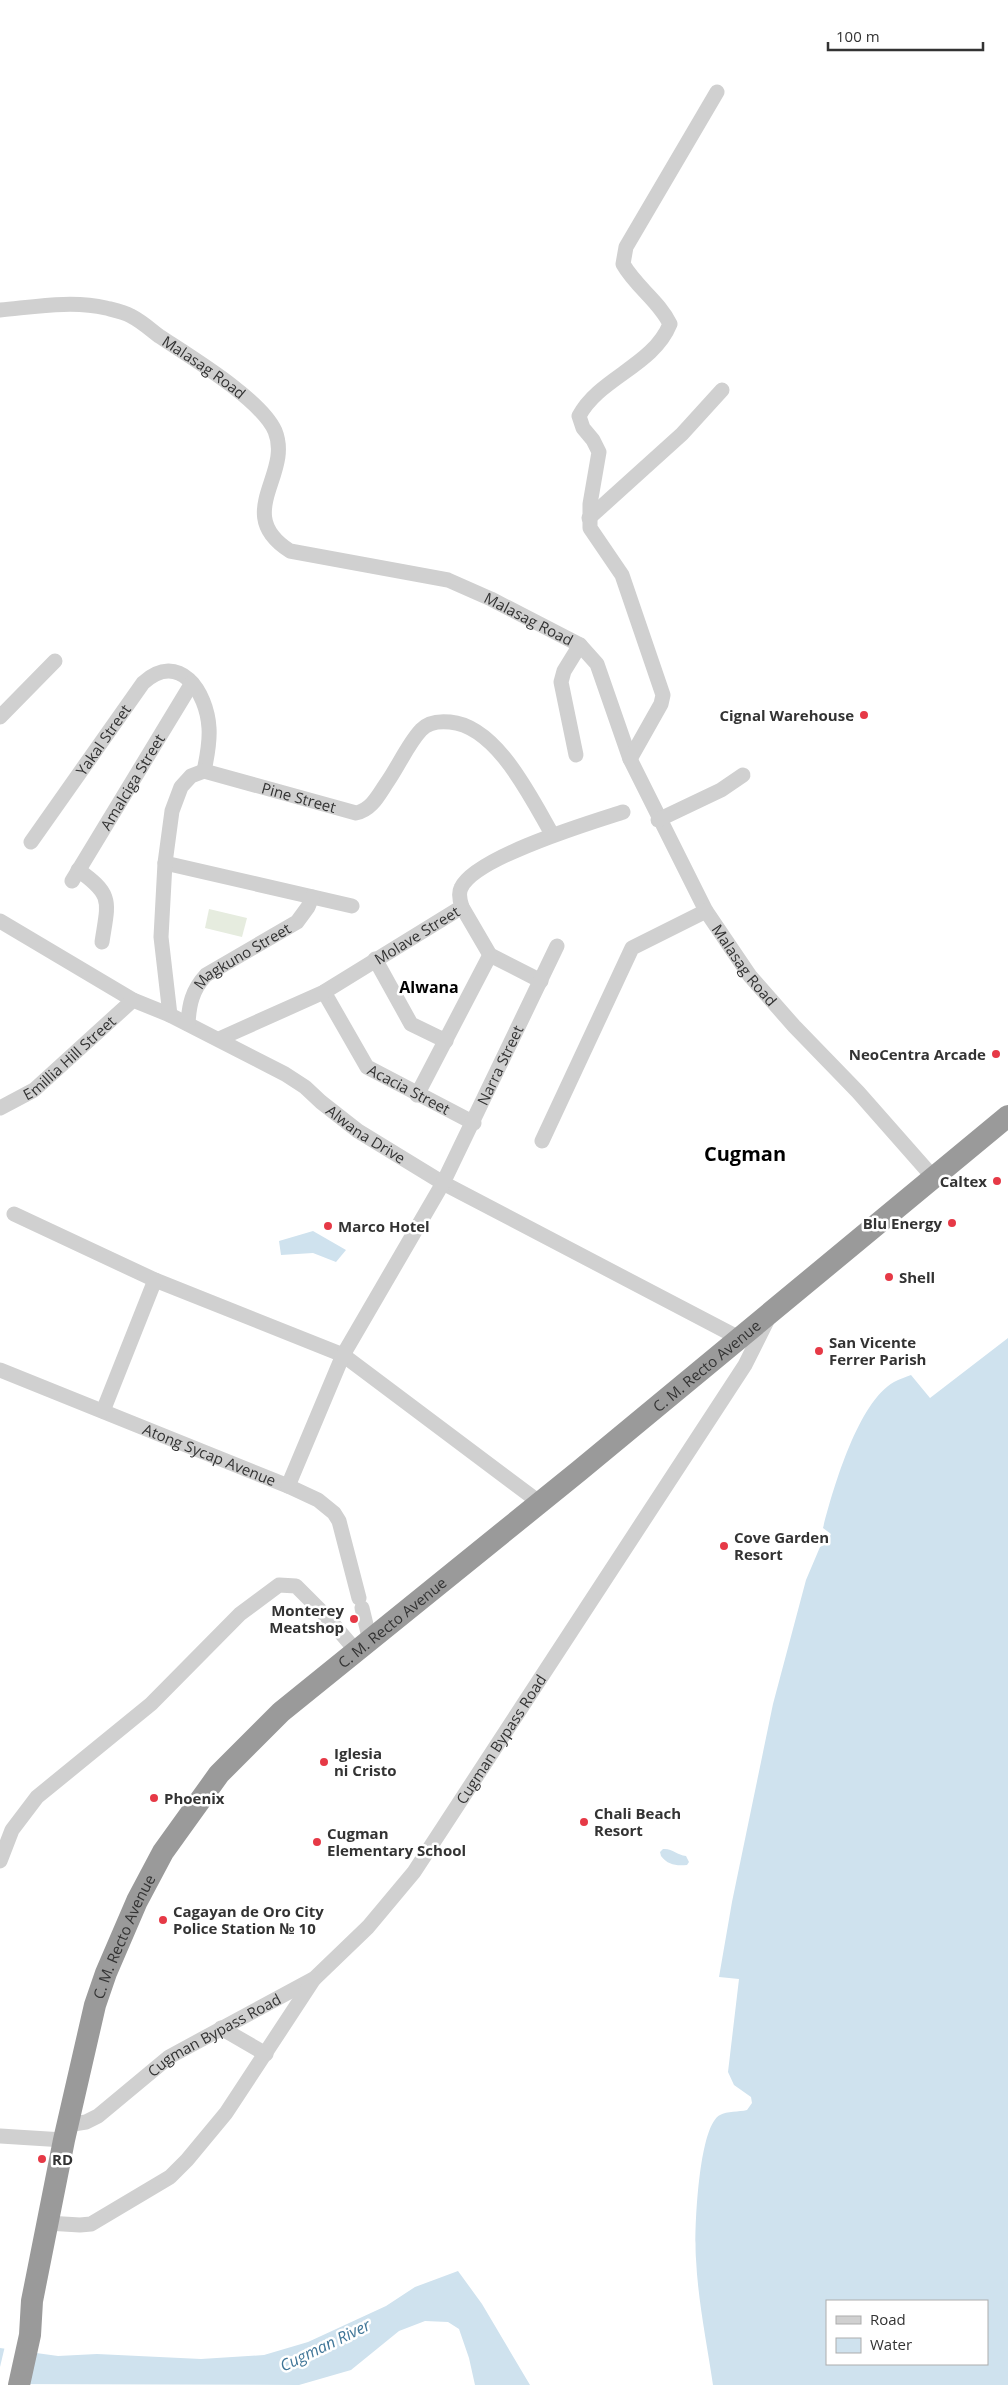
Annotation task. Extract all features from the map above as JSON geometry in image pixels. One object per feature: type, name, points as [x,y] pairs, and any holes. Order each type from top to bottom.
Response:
[{"type":"highway","name":"C. M. Recto Avenue","points":[[3,2385],[23,2334],[32,2301],[86,2037],[106,1973],[136,1901],[163,1852],[219,1774],[281,1712],[872,1230],[932,1176],[1008,1116]]},
{"type":"highway","name":"C. M. Recto Avenue","points":[[19,2385],[23,2334]]},
{"type":"street","points":[[630,759],[661,704],[663,695],[622,574],[590,528],[589,518],[599,452],[593,440],[583,428],[579,416],[586,404],[651,350],[666,335],[670,324],[664,311],[638,286],[623,264],[626,247],[717,92]]},
{"type":"street","name":"Malasag Road","points":[[0,310],[74,305],[104,308],[132,316],[188,353],[261,411],[275,432],[278,447],[274,470],[263,508],[268,530],[281,545],[290,551],[448,580],[491,599],[580,645],[597,664],[630,759],[658,820],[706,911],[750,976],[794,1026],[858,1092],[932,1176]]},
{"type":"street","points":[[589,518],[682,434],[722,390]]},
{"type":"street","points":[[576,755],[561,682],[564,671],[580,645]]},
{"type":"street","points":[[0,717],[55,661]]},
{"type":"street","name":"Yakal Street","points":[[31,842],[143,683],[152,675],[163,670],[172,670],[192,683]]},
{"type":"street","points":[[170,1014],[161,937],[165,864],[172,811],[181,787],[191,776],[204,771],[209,729],[203,701],[192,683]]},
{"type":"street","name":"Amalciga Street","points":[[102,942],[106,912],[104,892],[96,882],[75,875],[192,683]]},
{"type":"street","name":"Pine Street","points":[[204,771],[356,813],[371,806],[422,729],[441,721],[454,722],[475,731],[501,755],[520,778],[552,834]]},
{"type":"street","points":[[658,820],[721,790],[743,775]]},
{"type":"street","name":"Molave Street","points":[[219,1039],[324,992],[462,907],[459,894],[461,888],[480,868],[552,834],[623,812]]},
{"type":"street","points":[[165,864],[352,906]]},
{"type":"street","name":"Magkuno Street","points":[[188,1024],[188,1009],[194,991],[206,975],[297,922],[308,907],[312,897]]},
{"type":"street","points":[[462,907],[490,954],[542,981]]},
{"type":"street","points":[[542,1141],[632,948],[706,911]]},
{"type":"street","name":"Alwana Drive","points":[[0,921],[133,1000],[170,1014],[305,1086],[321,1102],[358,1132],[443,1184],[739,1338]]},
{"type":"street","name":"Narra Street","points":[[288,1486],[342,1355],[443,1184],[474,1123],[557,946]]},
{"type":"street","points":[[418,1095],[490,954]]},
{"type":"street","points":[[375,959],[411,1024],[446,1041]]},
{"type":"street","name":"Acacia Street","points":[[324,992],[367,1067],[474,1123]]},
{"type":"street","name":"Emillia Hill Street","points":[[0,1108],[34,1090],[133,1000]]},
{"type":"street","points":[[14,1214],[155,1280],[342,1355],[539,1502]]},
{"type":"street","points":[[103,1411],[155,1280]]},
{"type":"street","name":"Cugman Bypass Road","points":[[0,2136],[65,2133],[98,2116],[169,2057],[315,1978],[368,1927],[414,1872],[745,1365],[771,1312]]},
{"type":"street","name":"Atong Sycap Avenue","points":[[0,1370],[288,1486],[318,1500],[334,1512],[340,1522],[361,1603],[364,1646]]},
{"type":"street","points":[[0,1861],[12,1830],[37,1797],[151,1704],[240,1614],[279,1585],[296,1586],[329,1619],[364,1646]]},
{"type":"street","points":[[48,2223],[91,2224],[170,2176],[187,2160],[226,2113],[315,1978]]},
{"type":"street","points":[[221,2028],[266,2054]]},
{"type":"shaded area","points":[[209,909],[247,918],[242,937],[205,928]]},
{"type":"water","points":[[313,1231],[346,1250],[336,1262],[313,1253],[281,1255],[279,1241]]},
{"type":"water","points":[[1008,1338],[1008,2385],[713,2385],[697,2275],[697,2206],[702,2159],[713,2123],[720,2115],[747,2110],[752,2103],[751,2097],[734,2085],[728,2072],[739,1979],[719,1977],[732,1902],[773,1704],[806,1580],[820,1547],[826,1544],[831,1534],[823,1528],[840,1470],[858,1427],[869,1408],[881,1392],[894,1382],[911,1375],[930,1398]]},
{"type":"water","points":[[663,1849],[686,1856],[689,1862],[687,1865],[669,1863],[661,1856],[660,1852]]},
{"type":"water","name":"Cugman River","points":[[458,2271],[482,2304],[530,2385],[475,2385],[469,2358],[459,2329],[448,2322],[425,2321],[399,2331],[351,2370],[299,2385],[0,2384],[0,2348],[58,2356],[97,2354],[201,2359],[264,2355],[308,2342],[386,2306],[415,2287]]},
{"type":"pier","points":[[5,2346],[18,2348],[10,2385],[0,2385],[0,2367]]},
{"type":"place","name":"Cignal Warehouse","points":[[864,715]]},
{"type":"place","name":"NeoCentra Arcade","points":[[996,1054]]},
{"type":"place","name":"Caltex","points":[[997,1181]]},
{"type":"place","name":"Blu Energy","points":[[952,1223]]},
{"type":"place","name":"Marco Hotel","points":[[328,1226]]},
{"type":"place","name":"Shell","points":[[889,1277]]},
{"type":"place","name":"San Vicente Ferrer Parish","points":[[819,1351]]},
{"type":"place","name":"Cove Garden Resort","points":[[724,1546]]},
{"type":"place","name":"Monterey Meatshop","points":[[354,1619]]},
{"type":"place","name":"Iglesia ni Cristo","points":[[324,1762]]},
{"type":"place","name":"Phoenix","points":[[154,1798]]},
{"type":"place","name":"Chali Beach Resort","points":[[584,1822]]},
{"type":"place","name":"Cugman Elementary School","points":[[317,1842]]},
{"type":"place","name":"Cagayan de Oro City Police Station № 10","points":[[163,1920]]},
{"type":"place","name":"RD","points":[[42,2159]]},
{"type":"district","name":"Alwana","points":[[429,987]]},
{"type":"district","name":"Cugman","points":[[745,1153]]}]
